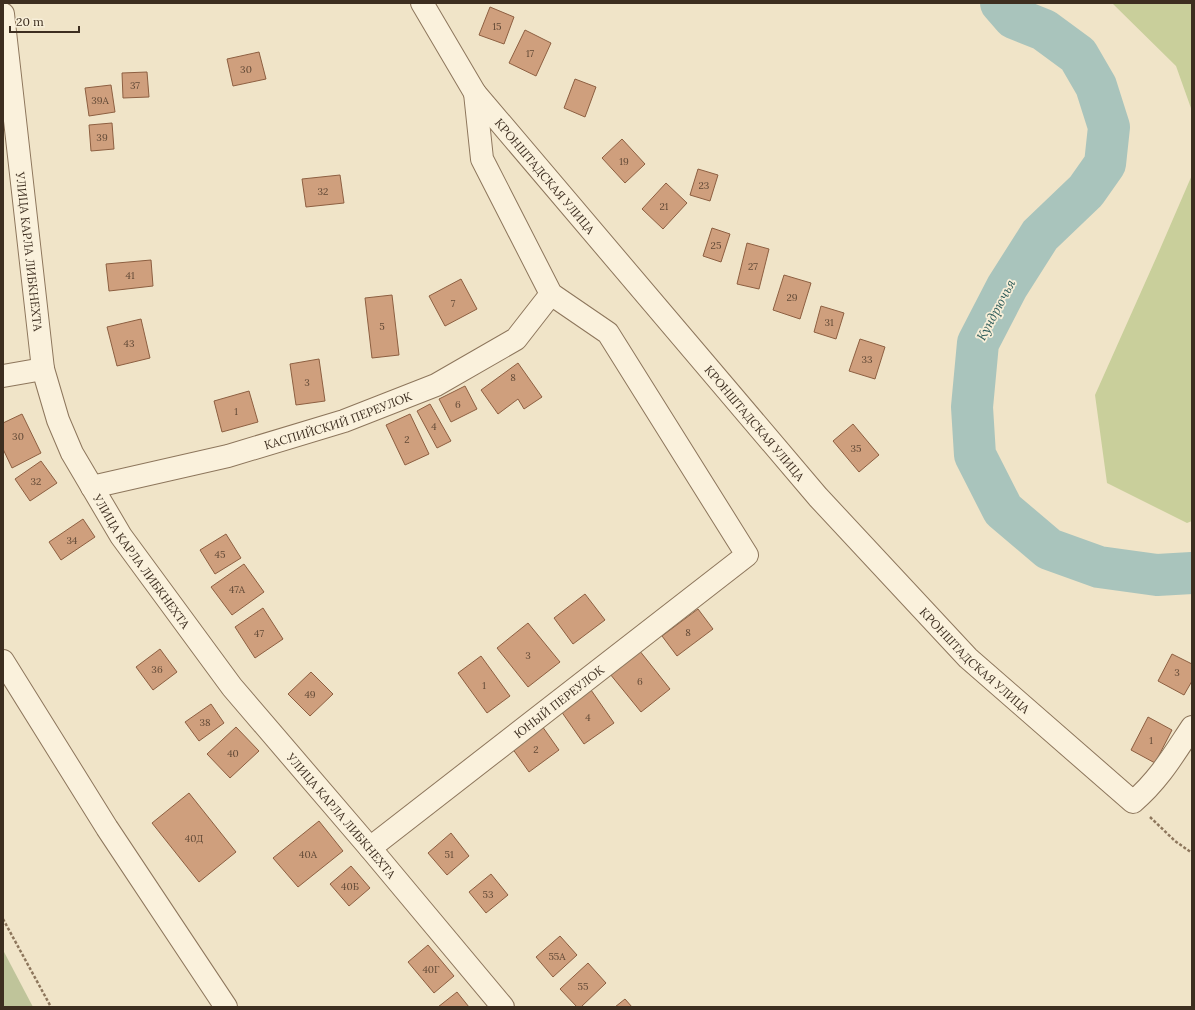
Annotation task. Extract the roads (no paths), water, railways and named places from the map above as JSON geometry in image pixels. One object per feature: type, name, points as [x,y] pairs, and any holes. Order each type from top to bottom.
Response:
[{"type":"street","name":"КРОНШТАДСКАЯ УЛИЦА","points":[[422,3],[475,93],[818,497],[968,658],[1133,802],[1148,790],[1161,774],[1192,727]]},
{"type":"street","name":"УЛИЦА КАРЛА ЛИБКНЕХТА","points":[[3,14],[43,369],[61,426],[72,453],[121,536],[232,687],[370,848],[503,1007]]},
{"type":"street","points":[[475,93],[482,159],[551,294]]},
{"type":"street","name":"КАСПИЙСКИЙ ПЕРЕУЛОК","points":[[92,487],[236,453],[344,421],[436,385],[516,339],[551,294]]},
{"type":"street","name":"ЮНЫЙ ПЕРЕУЛОК","points":[[370,848],[746,555],[608,333],[551,294]]},
{"type":"street","points":[[3,376],[43,369]]},
{"type":"street","points":[[3,661],[107,828],[226,1007]]},
{"type":"waterway","name":"Кундрючья","points":[[1001,3],[1014,18],[1044,30],[1078,55],[1096,86],[1109,127],[1105,164],[1086,191],[1040,235],[1007,287],[978,343],[972,407],[975,455],[1003,510],[1049,549],[1099,567],[1157,575],[1192,573]]}]
